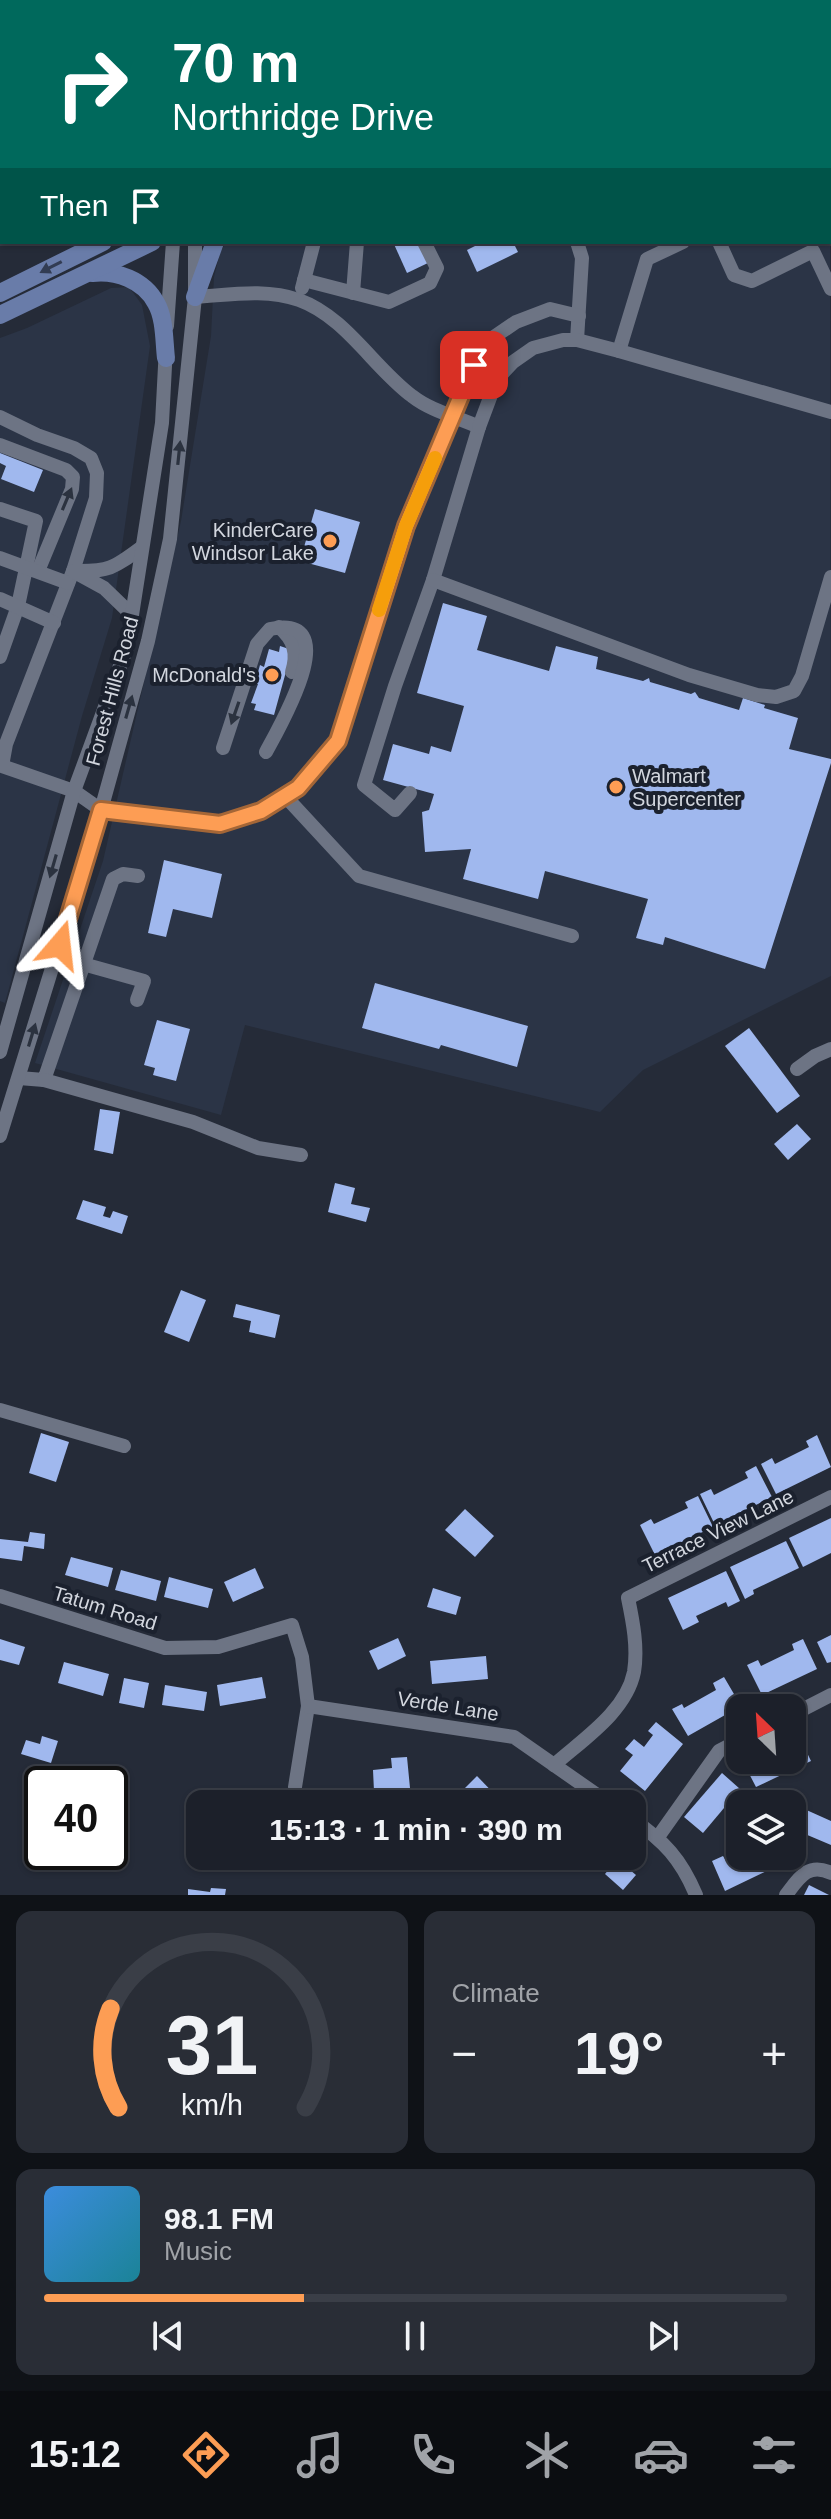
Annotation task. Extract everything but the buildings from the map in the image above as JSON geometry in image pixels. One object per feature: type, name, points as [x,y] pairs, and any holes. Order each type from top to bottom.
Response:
[{"type":"main road","points":[[0,293],[99,244]]},
{"type":"main road","points":[[0,315],[148,244]]},
{"type":"main road","points":[[195,297],[214,244]]},
{"type":"main road","points":[[85,273],[107,271],[129,277],[156,301],[166,358]]},
{"type":"street","name":"Forest Hills Road","points":[[0,1052],[74,791],[127,647],[162,423],[173,244]]},
{"type":"street","name":"Forest Hills Road","points":[[0,1136],[101,810],[148,641],[170,539],[195,297],[195,244]]},
{"type":"street","points":[[298,300],[313,244]]},
{"type":"street","points":[[353,293],[357,244]]},
{"type":"street","points":[[304,280],[389,302],[430,283],[437,268],[425,244]]},
{"type":"street","points":[[577,340],[582,258],[578,244]]},
{"type":"street","points":[[619,351],[647,259],[679,244]]},
{"type":"street","points":[[720,244],[734,275],[752,281],[813,251],[831,289]]},
{"type":"street","points":[[195,297],[252,292],[298,300],[328,316],[411,396],[479,427]]},
{"type":"street","points":[[0,417],[74,448],[91,458],[97,473],[96,498],[71,577],[6,744],[2,766],[74,791],[101,810],[220,824],[261,811],[298,788],[338,741],[406,526],[474,365],[488,341],[516,322],[550,309],[579,316]]},
{"type":"street","points":[[410,793],[395,810],[364,785],[433,580],[479,427],[497,379],[513,362],[533,348],[563,340],[577,340],[831,412]]},
{"type":"street","points":[[0,445],[66,470],[73,477],[72,489],[33,570],[0,657]]},
{"type":"street","points":[[0,509],[36,521],[33,570]]},
{"type":"street","points":[[71,577],[117,566],[142,547]]},
{"type":"street","points":[[0,558],[104,588],[132,615]]},
{"type":"street","points":[[433,580],[601,645],[689,675],[757,695],[776,697],[794,691],[802,676],[831,577]]},
{"type":"street","points":[[0,599],[54,623]]},
{"type":"street","points":[[223,748],[257,644],[265,633],[279,627],[303,633],[307,640],[307,653],[288,712],[266,752]]},
{"type":"street","points":[[285,796],[359,876],[572,936]]},
{"type":"street","points":[[44,1080],[113,879],[123,874],[138,876]]},
{"type":"street","points":[[83,964],[144,981],[137,1000]]},
{"type":"street","points":[[797,1069],[831,1049]]},
{"type":"street","points":[[19,1078],[44,1080],[193,1122],[258,1148],[301,1155]]},
{"type":"street","points":[[0,1410],[124,1446]]},
{"type":"street","name":"Terrace View Lane","points":[[554,1765],[620,1704],[634,1673],[635,1633],[628,1598],[831,1497]]},
{"type":"street","name":"Tatum Road","points":[[0,1596],[165,1648],[218,1647],[292,1625],[302,1657],[308,1706]]},
{"type":"street","points":[[806,1708],[831,1695]]},
{"type":"street","points":[[295,1787],[308,1706]]},
{"type":"street","name":"Verde Lane","points":[[308,1706],[514,1737],[590,1790]]},
{"type":"street","points":[[658,1837],[719,1751],[726,1747]]},
{"type":"street","points":[[646,1829],[658,1837],[685,1868],[696,1895]]},
{"type":"street","points":[[786,1895],[805,1871],[820,1868],[831,1873]]},
{"type":"shaded area","points":[[225,244],[830,244],[831,976],[643,1070],[600,1112],[245,1025],[221,1115],[35,1063],[103,861],[181,521],[211,336],[214,277]]},
{"type":"shaded area","points":[[129,287],[142,305],[150,346],[112,618],[82,716],[5,1003],[0,1001],[0,338],[111,288]]},
{"type":"slow traffic","points":[[379,610],[406,526],[435,458]]},
{"type":"place","name":"KinderCare Windsor Lake","points":[[330,541]]},
{"type":"place","name":"McDonald's","points":[[272,675]]},
{"type":"place","name":"Walmart Supercenter","points":[[616,787]]},
{"type":"route","points":[[60,945],[101,810],[220,824],[261,811],[298,788],[338,741],[406,526],[474,365]]}]
